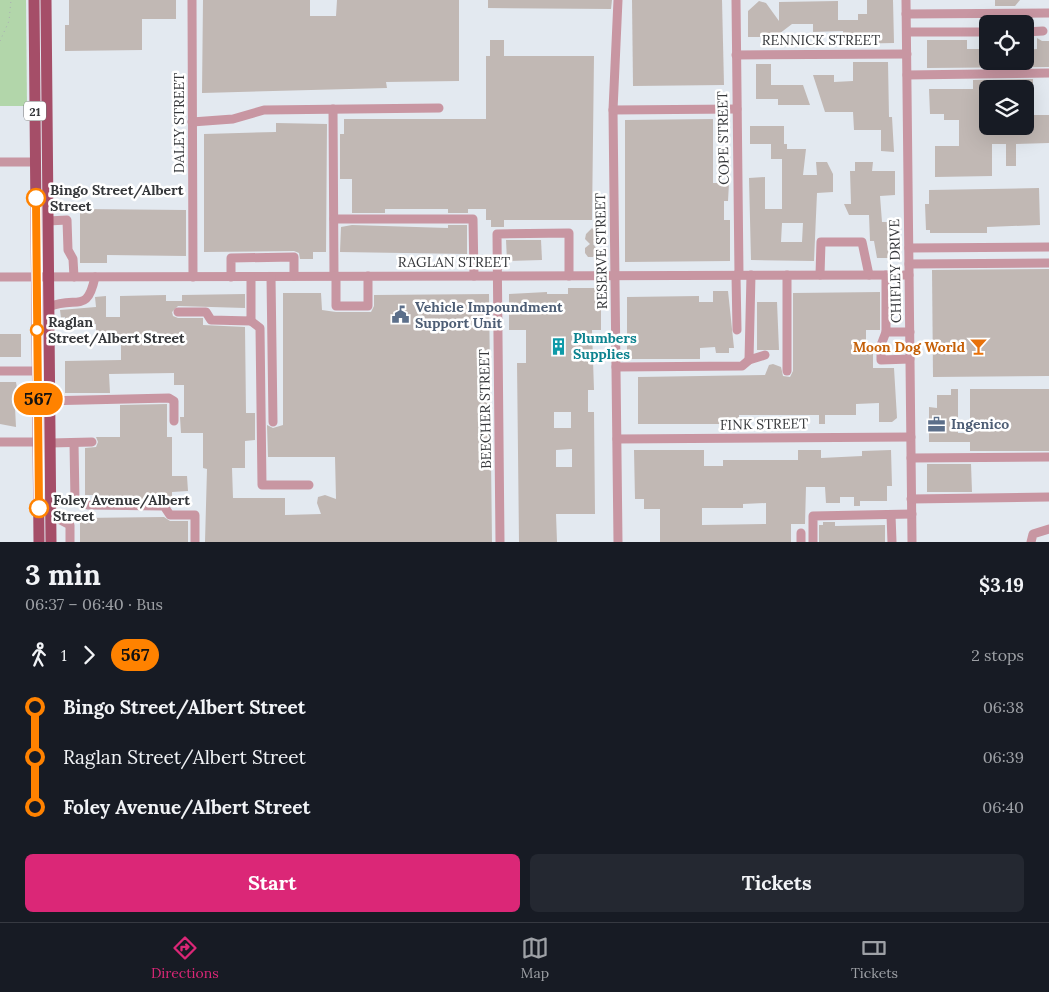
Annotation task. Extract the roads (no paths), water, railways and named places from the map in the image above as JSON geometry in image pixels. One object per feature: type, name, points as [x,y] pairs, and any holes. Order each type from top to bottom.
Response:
[{"type":"main road","name":"21","points":[[34,0],[36,192],[43,277],[49,307],[44,401],[38,442],[39,542]]},
{"type":"main road","name":"21","points":[[46,0],[48,221],[38,370],[50,443],[51,542]]},
{"type":"main road","points":[[35,121],[47,122]]},
{"type":"main road","points":[[36,192],[48,191]]},
{"type":"street","name":"DALEY STREET","points":[[192,0],[194,277]]},
{"type":"street","name":"RESERVE STREET","points":[[618,0],[613,110],[618,542]]},
{"type":"street","name":"COPE STREET","points":[[736,0],[737,330]]},
{"type":"street","name":"CHIFLEY DRIVE","points":[[906,0],[912,542]]},
{"type":"street","points":[[906,14],[1049,13]]},
{"type":"street","points":[[1034,31],[1042,31]]},
{"type":"street","points":[[906,32],[979,32]]},
{"type":"street","name":"RENNICK STREET","points":[[736,54],[907,54]]},
{"type":"street","points":[[907,75],[1049,73]]},
{"type":"street","points":[[192,122],[233,119],[264,110],[439,108]]},
{"type":"street","points":[[333,109],[336,306],[368,306],[368,276]]},
{"type":"street","points":[[613,110],[737,109]]},
{"type":"street","points":[[0,162],[35,162]]},
{"type":"street","points":[[334,219],[473,219],[474,276]]},
{"type":"street","points":[[48,221],[67,220],[68,250],[73,259],[74,277]]},
{"type":"street","name":"BEECHER STREET","points":[[500,542],[497,234],[569,233],[569,276]]},
{"type":"street","points":[[820,275],[821,242],[862,242],[869,275]]},
{"type":"street","points":[[909,248],[1049,247]]},
{"type":"street","points":[[231,277],[231,258],[294,257],[294,276]]},
{"type":"street","points":[[909,264],[1049,262]]},
{"type":"street","points":[[886,275],[886,332],[881,345],[881,360],[910,359]]},
{"type":"street","name":"RAGLAN STREET","points":[[0,277],[909,275]]},
{"type":"street","points":[[251,276],[251,320]]},
{"type":"street","points":[[749,360],[752,276]]},
{"type":"street","points":[[787,276],[787,371]]},
{"type":"street","points":[[49,307],[57,304],[84,301],[90,296],[95,277]]},
{"type":"street","points":[[271,277],[273,422]]},
{"type":"street","points":[[178,312],[206,312],[212,320],[251,320],[260,328],[262,485],[309,485]]},
{"type":"street","points":[[886,332],[910,332]]},
{"type":"street","points":[[616,367],[742,366],[749,360],[765,355]]},
{"type":"street","points":[[0,371],[38,370]]},
{"type":"street","points":[[44,401],[169,398],[174,401],[174,421]]},
{"type":"street","name":"FINK STREET","points":[[617,439],[911,437]]},
{"type":"street","points":[[0,442],[38,442]]},
{"type":"street","points":[[50,443],[92,442]]},
{"type":"street","points":[[74,443],[75,501]]},
{"type":"street","points":[[911,458],[1049,457]]},
{"type":"street","points":[[911,499],[1049,497]]},
{"type":"street","points":[[51,501],[75,501],[88,505],[164,506],[170,515],[195,515],[195,542]]},
{"type":"street","points":[[813,542],[813,516],[912,514]]},
{"type":"street","points":[[51,515],[70,526],[70,542]]},
{"type":"street","points":[[891,515],[892,542]]},
{"type":"street","points":[[1031,542],[1033,534],[1049,529]]},
{"type":"place","name":"Bingo Street/Albert Street","points":[[36,198]]},
{"type":"place","name":"Vehicle Impoundment Support Unit","points":[[401,315]]},
{"type":"place","name":"Raglan Street/Albert Street","points":[[37,330]]},
{"type":"place","name":"Plumbers Supplies","points":[[559,346]]},
{"type":"place","name":"Moon Dog World","points":[[979,347]]},
{"type":"place","name":"Ingenico","points":[[937,424]]},
{"type":"place","name":"Foley Avenue/Albert Street","points":[[39,508]]}]
